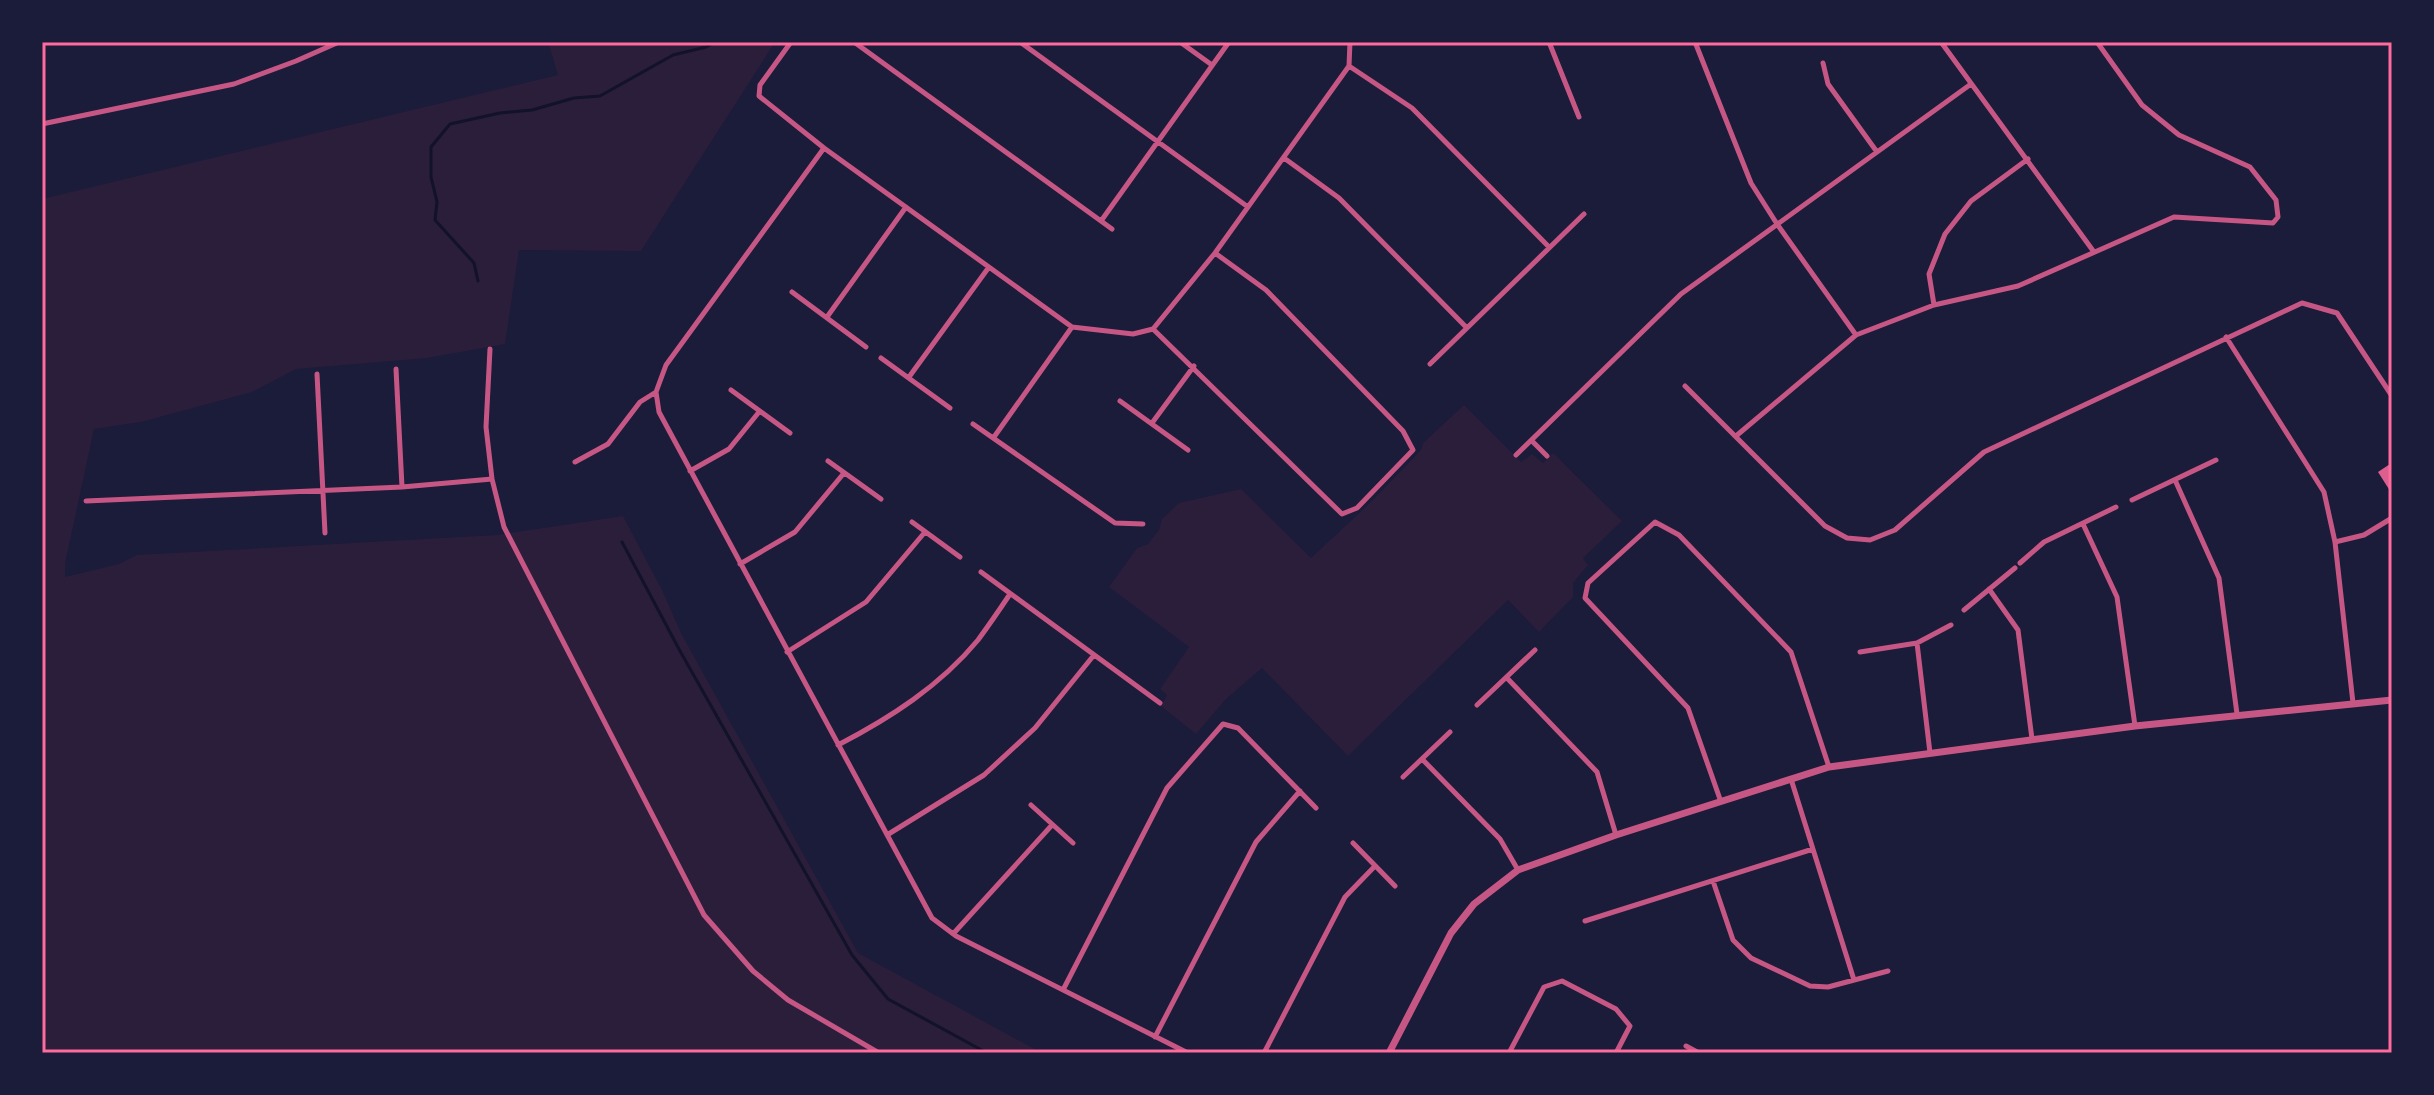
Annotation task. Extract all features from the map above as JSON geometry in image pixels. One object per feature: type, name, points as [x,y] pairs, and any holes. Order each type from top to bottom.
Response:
[{"type":"street","points":[[42,124],[234,84],[339,42]]},
{"type":"street","points":[[791,42],[760,85],[759,96],[824,148],[1072,327],[1133,334],[1153,329],[1215,253],[1349,66],[1350,42]]},
{"type":"street","points":[[854,42],[1112,229]]},
{"type":"street","points":[[1020,42],[1248,207]]},
{"type":"street","points":[[1180,42],[1212,65]]},
{"type":"street","points":[[1101,221],[1229,42]]},
{"type":"street","points":[[1549,42],[1579,117]]},
{"type":"street","points":[[1695,42],[1751,183],[1856,335]]},
{"type":"street","points":[[1941,42],[2094,252]]},
{"type":"street","points":[[1736,436],[1856,335],[1934,305],[2018,286],[2174,217],[2273,223],[2278,217],[2276,200],[2250,167],[2179,135],[2142,105],[2097,42]]},
{"type":"street","points":[[1823,63],[1828,84],[1877,152]]},
{"type":"street","points":[[1349,66],[1412,108],[1549,247]]},
{"type":"street","points":[[1516,455],[1681,294],[1971,84]]},
{"type":"street","points":[[824,148],[666,365],[656,392],[659,412],[932,918],[953,934],[1188,1053]]},
{"type":"street","points":[[1284,158],[1339,198],[1467,328]]},
{"type":"street","points":[[1934,305],[1929,274],[1945,234],[1971,201],[2028,159]]},
{"type":"street","points":[[827,317],[906,207]]},
{"type":"street","points":[[1430,364],[1584,214]]},
{"type":"street","points":[[1153,329],[1342,514],[1357,508],[1413,450],[1403,431],[1266,290],[1215,253]]},
{"type":"street","points":[[909,377],[989,267]]},
{"type":"street","points":[[792,292],[866,347]]},
{"type":"street","points":[[1685,386],[1825,526],[1847,538],[1870,540],[1895,530],[1984,452],[2302,303],[2337,313],[2392,396]]},
{"type":"street","points":[[994,437],[1072,327]]},
{"type":"street","points":[[2226,337],[2324,492],[2335,542],[2353,703]]},
{"type":"street","points":[[490,349],[486,427],[492,479],[504,527],[704,915],[753,971],[788,1000],[879,1053]]},
{"type":"street","points":[[881,358],[950,408]]},
{"type":"street","points":[[1152,423],[1194,366]]},
{"type":"street","points":[[396,369],[402,487]]},
{"type":"street","points":[[317,374],[325,533]]},
{"type":"street","points":[[731,390],[790,433]]},
{"type":"street","points":[[575,462],[608,444],[640,402],[656,392]]},
{"type":"street","points":[[1120,401],[1188,450]]},
{"type":"street","points":[[690,471],[729,449],[759,412]]},
{"type":"street","points":[[973,424],[1115,523],[1143,524]]},
{"type":"street","points":[[1532,441],[1547,456]]},
{"type":"street","points":[[2132,500],[2216,460]]},
{"type":"street","points":[[828,461],[881,499]]},
{"type":"street","points":[[740,564],[795,532],[844,473]]},
{"type":"street","points":[[86,501],[402,487],[492,479]]},
{"type":"street","points":[[2175,480],[2219,578],[2237,714]]},
{"type":"street","points":[[1964,610],[2044,542],[2116,507]]},
{"type":"street","points":[[2335,542],[2364,535],[2392,518]]},
{"type":"street","points":[[912,522],[960,557]]},
{"type":"street","points":[[1721,802],[1688,708],[1585,598],[1588,583],[1655,522],[1679,535],[1791,652],[1829,767]]},
{"type":"street","points":[[2083,524],[2117,597],[2135,726]]},
{"type":"street","points":[[787,652],[866,602],[925,532]]},
{"type":"street","points":[[981,572],[1160,703]]},
{"type":"street","points":[[1989,589],[2018,630],[2032,739]]},
{"type":"street","points":[[838,745],[883,722],[937,682],[977,641],[1010,594]]},
{"type":"street","points":[[1860,652],[1917,643],[1951,625]]},
{"type":"street","points":[[1917,643],[1930,753]]},
{"type":"street","points":[[1477,705],[1535,650]]},
{"type":"street","points":[[887,835],[984,775],[1035,728],[1094,655]]},
{"type":"street","points":[[1507,678],[1597,772],[1616,835]]},
{"type":"street","points":[[1389,1053],[1451,933],[1474,904],[1518,870],[1616,835],[1829,767],[2135,726],[2392,700]]},
{"type":"street","points":[[1063,990],[1167,788],[1223,724],[1238,728],[1316,808]]},
{"type":"street","points":[[1403,777],[1450,732]]},
{"type":"street","points":[[1422,759],[1500,839],[1518,870]]},
{"type":"street","points":[[1791,779],[1854,980]]},
{"type":"street","points":[[1155,1037],[1256,842],[1300,791]]},
{"type":"street","points":[[1031,805],[1073,843]]},
{"type":"street","points":[[953,934],[1052,825]]},
{"type":"street","points":[[1353,843],[1395,886]]},
{"type":"street","points":[[1585,921],[1813,849]]},
{"type":"street","points":[[1264,1053],[1345,897],[1375,866]]},
{"type":"street","points":[[1713,881],[1733,940],[1751,958],[1810,986],[1828,987],[1888,971]]},
{"type":"street","points":[[1509,1053],[1544,987],[1562,981],[1616,1009],[1630,1026],[1616,1053]]},
{"type":"street","points":[[1686,1046],[1699,1053]]},
{"type":"shaded area","points":[[548,42],[775,42],[641,251],[519,250],[505,344],[427,358],[296,369],[252,392],[141,422],[94,429],[65,564],[65,577],[119,564],[137,555],[497,535],[623,516],[681,633],[858,953],[1042,1053],[42,1053],[42,199],[558,75]]},
{"type":"shaded area","points":[[1464,405],[1521,462],[1532,454],[1543,463],[1553,453],[1622,521],[1583,558],[1588,565],[1573,583],[1573,597],[1539,632],[1508,600],[1348,756],[1262,668],[1226,699],[1196,734],[1161,706],[1167,695],[1160,689],[1189,647],[1109,587],[1137,548],[1148,544],[1159,530],[1162,519],[1179,503],[1241,489],[1311,558],[1371,502],[1421,450],[1423,443]]},
{"type":"building","points":[[2390,464],[2392,467],[2392,494],[2378,472]]},
{"type":"waterway","points":[[478,281],[474,263],[435,220],[437,202],[431,177],[431,147],[450,124],[500,113],[532,110],[574,98],[600,96],[673,55],[715,42]]},
{"type":"waterway","points":[[622,542],[852,955],[888,999],[987,1053]]}]
